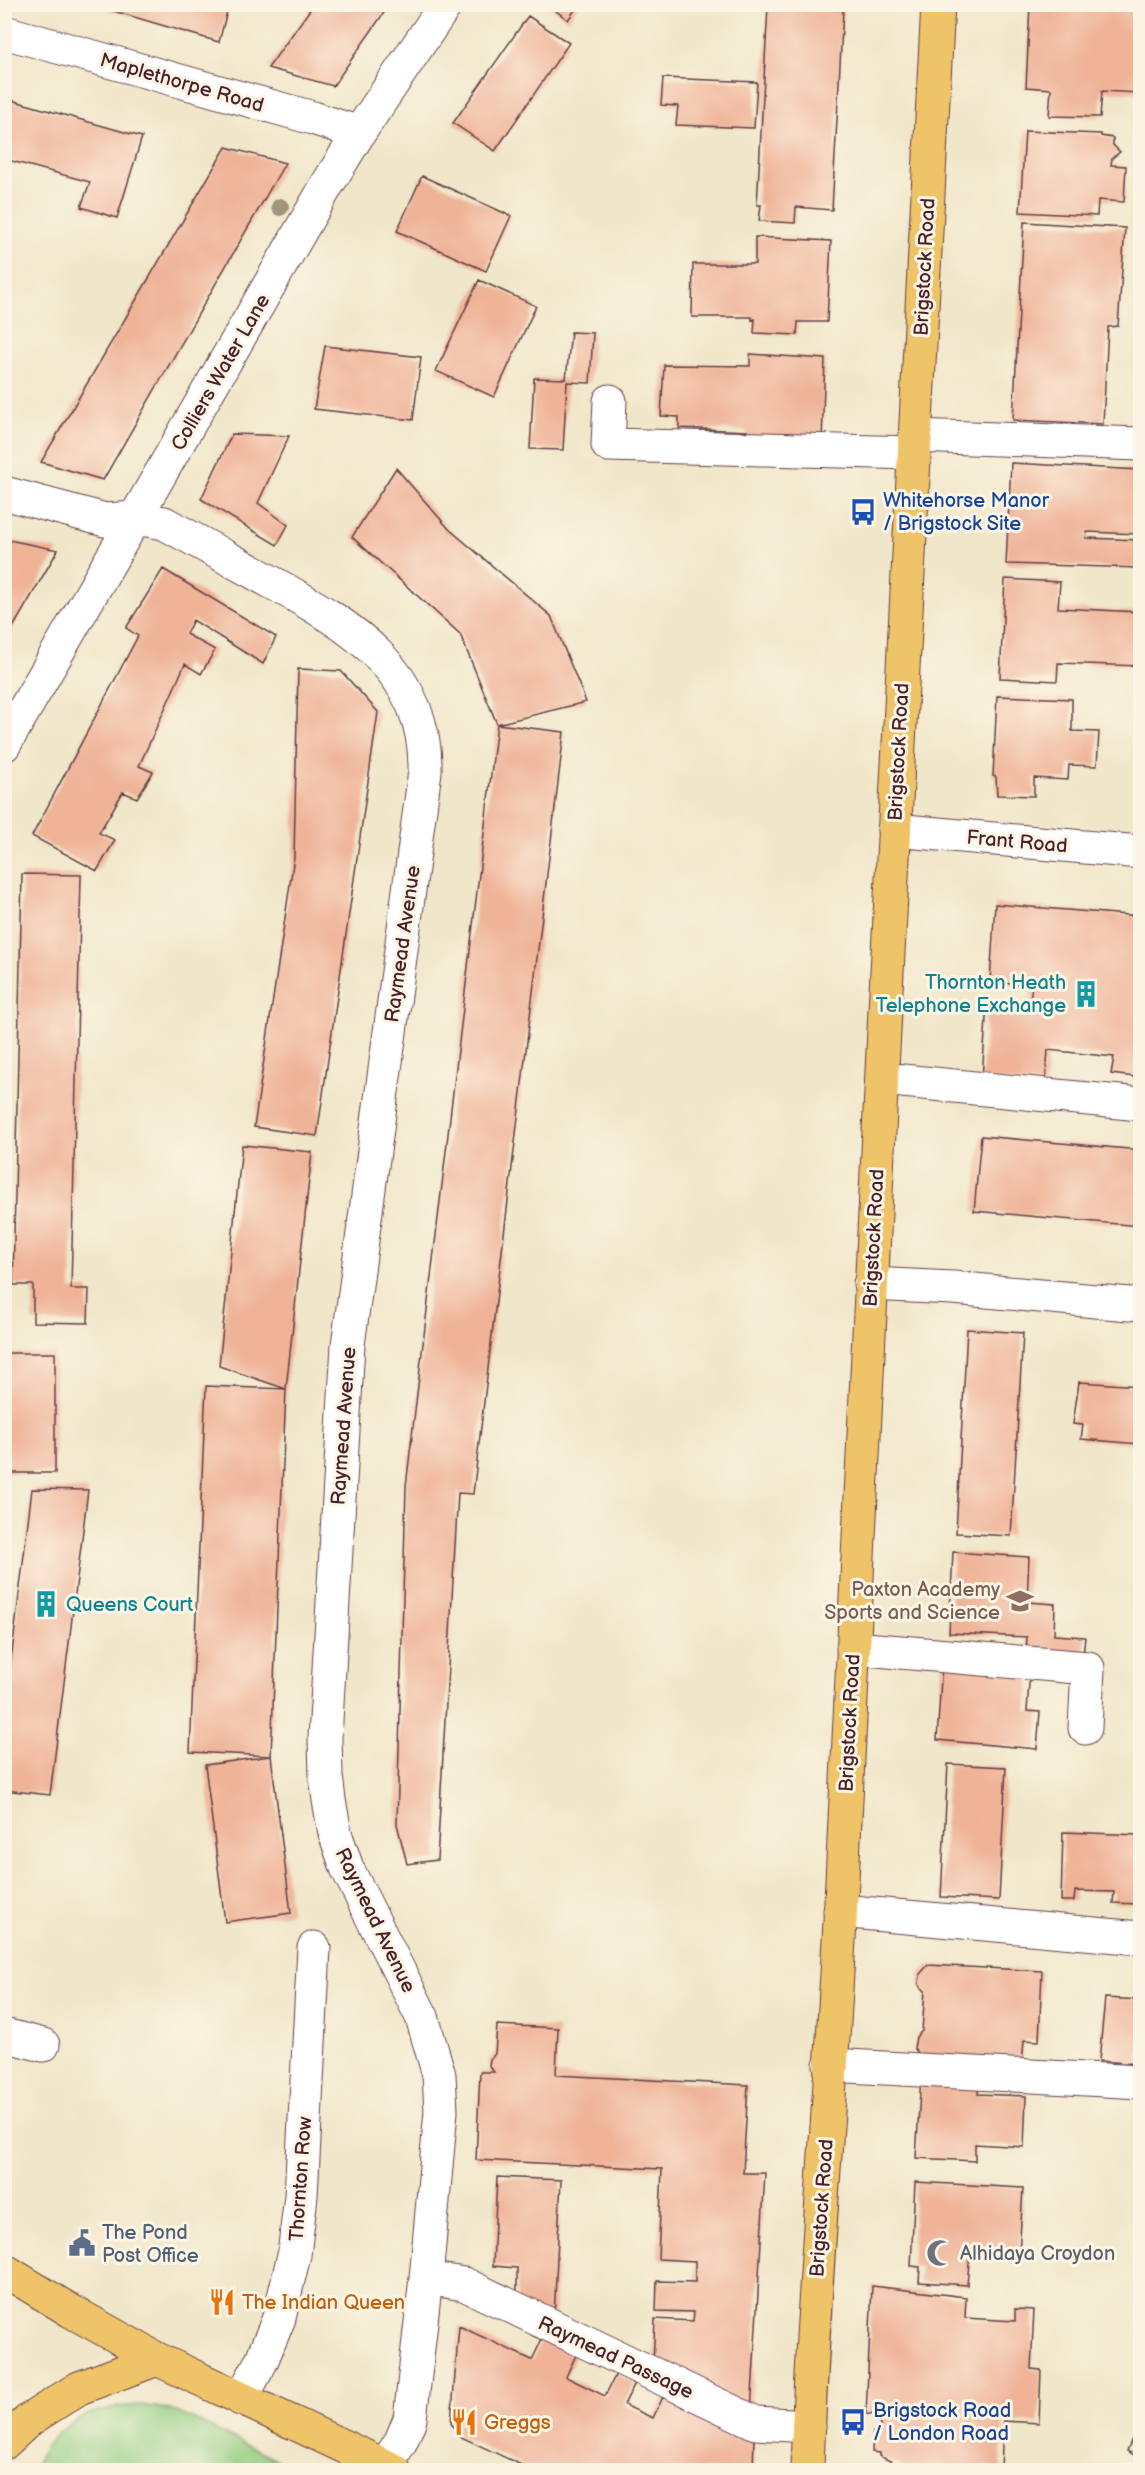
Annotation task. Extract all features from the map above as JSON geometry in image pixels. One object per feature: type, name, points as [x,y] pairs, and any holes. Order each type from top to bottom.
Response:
[{"type":"main road","name":"Brigstock Road","points":[[807,2470],[811,2342],[840,1911],[870,1284],[938,4]]},
{"type":"main road","points":[[4,2270],[157,2359],[390,2468]]},
{"type":"main road","points":[[4,2443],[29,2420],[79,2388],[157,2359]]},
{"type":"street","name":"Colliers Water Lane","points":[[4,745],[359,133],[446,4]]},
{"type":"street","name":"Maplethorpe Road","points":[[4,32],[313,118],[359,133]]},
{"type":"street","points":[[610,401],[608,445],[1140,444]]},
{"type":"street","name":"Raymead Avenue","points":[[4,493],[105,520],[136,518],[164,523],[316,607],[353,632],[380,655],[401,681],[415,710],[425,747],[423,783],[348,1345],[325,1747],[329,1800],[335,1833],[347,1868],[422,2017],[439,2075],[441,2111],[410,2420],[390,2468]]},
{"type":"street","name":"Frant Road","points":[[894,830],[1140,852]]},
{"type":"street","points":[[882,1079],[1140,1104]]},
{"type":"street","points":[[870,1284],[953,1288],[1129,1304]]},
{"type":"street","points":[[853,1648],[1088,1668],[1084,1728]]},
{"type":"street","points":[[840,1911],[1140,1938]]},
{"type":"street","name":"Thornton Row","points":[[241,2399],[261,2362],[279,2318],[294,2255],[301,2196],[314,1948]]},
{"type":"street","points":[[4,2035],[43,2045]]},
{"type":"street","points":[[830,2065],[1140,2082]]},
{"type":"street","name":"Raymead Passage","points":[[426,2278],[464,2284],[756,2423],[809,2426]]},
{"type":"green space","points":[[142,2405],[167,2409],[186,2416],[299,2470],[33,2470],[41,2453],[51,2440],[77,2420],[107,2409]]},
{"type":"building","points":[[90,4],[229,4],[219,42]]},
{"type":"building","points":[[314,4],[390,4],[333,86],[268,68]]},
{"type":"building","points":[[547,4],[579,4],[568,20]]},
{"type":"building","points":[[1030,4],[1140,4],[1140,93],[1102,91],[1100,117],[1049,116],[1051,89],[1026,87]]},
{"type":"building","points":[[768,6],[843,10],[832,210],[796,207],[795,223],[759,221],[761,205],[757,205]]},
{"type":"building","points":[[528,16],[569,43],[495,151],[453,123]]},
{"type":"building","points":[[663,78],[757,82],[754,128],[676,125],[678,106],[661,105]]},
{"type":"building","points":[[4,98],[142,137],[117,218],[81,207],[90,182],[4,159]]},
{"type":"building","points":[[1025,131],[1101,134],[1101,136],[1113,138],[1113,145],[1120,152],[1112,158],[1111,165],[1126,166],[1124,202],[1098,200],[1097,216],[1020,212]]},
{"type":"building","points":[[226,147],[285,163],[103,480],[41,462]]},
{"type":"building","points":[[422,176],[511,216],[486,271],[397,231]]},
{"type":"building","points":[[1024,222],[1125,228],[1118,326],[1108,327],[1103,424],[1013,420]]},
{"type":"building","points":[[755,237],[831,241],[827,322],[798,322],[797,335],[754,333],[755,319],[752,320],[752,317],[692,317],[693,264],[755,264]]},
{"type":"building","points":[[479,280],[536,306],[494,397],[436,371]]},
{"type":"building","points":[[1137,302],[1140,302],[1140,322],[1136,321]]},
{"type":"building","points":[[571,332],[593,333],[590,383],[567,382],[563,450],[530,449],[534,378],[566,379]]},
{"type":"building","points":[[325,346],[421,357],[413,420],[314,409]]},
{"type":"building","points":[[750,354],[825,359],[822,441],[746,438],[747,431],[679,428],[679,417],[661,416],[664,365],[750,366]]},
{"type":"building","points":[[232,434],[289,436],[258,503],[288,525],[277,545],[201,499]]},
{"type":"building","points":[[1011,463],[1140,470],[1140,534],[1087,532],[1086,538],[1140,540],[1140,568],[1006,564]]},
{"type":"building","points":[[396,468],[449,529],[551,616],[586,702],[497,724],[460,634],[352,537]]},
{"type":"building","points":[[4,539],[58,550],[4,643]]},
{"type":"building","points":[[163,569],[276,637],[263,664],[193,620],[186,634],[215,650],[201,674],[185,664],[139,766],[153,772],[137,798],[123,792],[99,833],[115,840],[97,871],[32,836],[138,636],[126,628]]},
{"type":"building","points":[[1005,579],[1060,582],[1058,608],[1140,612],[1140,666],[1058,663],[1057,681],[1000,678]]},
{"type":"building","points":[[298,669],[341,671],[378,712],[317,1136],[254,1127],[294,857]]},
{"type":"building","points":[[997,696],[1072,699],[1072,731],[1099,732],[1097,766],[1069,765],[1068,780],[1034,778],[1034,796],[997,795],[996,777],[993,776]]},
{"type":"building","points":[[497,724],[564,732],[473,1494],[458,1493],[437,1860],[407,1864],[397,1824],[406,1486]]},
{"type":"building","points":[[22,874],[81,875],[71,1289],[89,1289],[88,1323],[33,1322],[33,1285],[13,1285]]},
{"type":"building","name":"Thornton Heath Telephone Exchange","points":[[995,904],[1140,916],[1140,1058],[1137,1058],[1135,1077],[1111,1074],[1114,1057],[1048,1050],[1045,1085],[982,1079],[987,1003],[1029,1006],[1032,986],[990,982]]},
{"type":"building","points":[[981,1136],[1140,1150],[1140,1226],[974,1211]]},
{"type":"building","points":[[242,1145],[312,1152],[286,1389],[219,1366]]},
{"type":"building","points":[[967,1329],[1023,1333],[1011,1536],[956,1533]]},
{"type":"building","points":[[4,1353],[55,1353],[55,1473],[4,1473]]},
{"type":"building","points":[[1079,1382],[1140,1386],[1140,1444],[1081,1439],[1083,1425],[1073,1424]]},
{"type":"building","points":[[206,1386],[286,1389],[271,1756],[190,1752]]},
{"type":"building","name":"Queens Court","points":[[32,1489],[88,1490],[50,1795],[4,1790],[4,1718]]},
{"type":"building","points":[[953,1552],[1029,1557],[1027,1602],[1055,1604],[1054,1635],[1085,1637],[1083,1656],[1026,1652],[1027,1637],[949,1633]]},
{"type":"building","points":[[942,1664],[1030,1670],[1027,1711],[1040,1712],[1037,1749],[937,1740]]},
{"type":"building","points":[[271,1756],[291,1913],[225,1922],[205,1765]]},
{"type":"building","points":[[948,1764],[1006,1767],[999,1900],[941,1897]]},
{"type":"building","points":[[1063,1832],[1140,1835],[1140,1904],[1113,1903],[1114,1892],[1075,1891],[1074,1901],[1061,1901]]},
{"type":"building","points":[[928,1965],[1042,1971],[1039,2041],[1024,2040],[1022,2065],[921,2056],[914,2048],[916,2037],[922,2031],[925,1991],[919,1985],[920,1974]]},
{"type":"building","points":[[1105,1998],[1140,2000],[1140,2064],[1099,2061]]},
{"type":"building","points":[[497,2025],[558,2028],[556,2075],[748,2085],[743,2173],[765,2173],[751,2412],[653,2365],[655,2319],[693,2321],[694,2312],[656,2311],[657,2281],[695,2282],[695,2261],[658,2259],[662,2169],[476,2160],[480,2072],[494,2072],[489,2066],[490,2059],[495,2054]]},
{"type":"building","points":[[921,2075],[979,2078],[978,2094],[1026,2096],[1024,2147],[975,2144],[975,2161],[916,2158]]},
{"type":"building","points":[[497,2177],[561,2180],[554,2317],[517,2302],[517,2268],[493,2266]]},
{"type":"building","points":[[915,2182],[1023,2188],[1019,2255],[970,2252],[967,2285],[919,2282],[920,2267],[911,2266]]},
{"type":"building","points":[[872,2286],[966,2297],[965,2318],[1015,2321],[1015,2309],[1034,2310],[1031,2369],[1041,2370],[1039,2423],[1003,2421],[1001,2470],[910,2470],[879,2456],[879,2453],[872,2452],[873,2432],[880,2432],[880,2415],[866,2414]]},
{"type":"building","points":[[459,2326],[532,2360],[542,2339],[576,2355],[566,2377],[605,2396],[616,2374],[635,2383],[624,2405],[653,2418],[663,2397],[754,2440],[753,2470],[532,2470],[459,2436],[451,2423]]},
{"type":"building","points":[[1137,2427],[1140,2429],[1140,2458],[1127,2451]]},
{"type":"building","points":[[862,2468],[879,2469],[879,2470],[862,2470]]},
{"type":"place","name":"Whitehorse Manor / Brigstock Site","points":[[863,512]]},
{"type":"place","name":"Thornton Heath Telephone Exchange","points":[[1086,994]]},
{"type":"place","name":"Paxton Academy Sports and Science","points":[[1020,1601]]},
{"type":"place","name":"Queens Court","points":[[46,1604]]},
{"type":"place","name":"The Pond Post Office","points":[[82,2243]]},
{"type":"place","name":"Alhidaya Croydon","points":[[940,2253]]},
{"type":"place","name":"The Indian Queen","points":[[222,2302]]},
{"type":"place","name":"Greggs","points":[[464,2422]]},
{"type":"place","name":"Brigstock Road / London Road","points":[[853,2422]]}]
